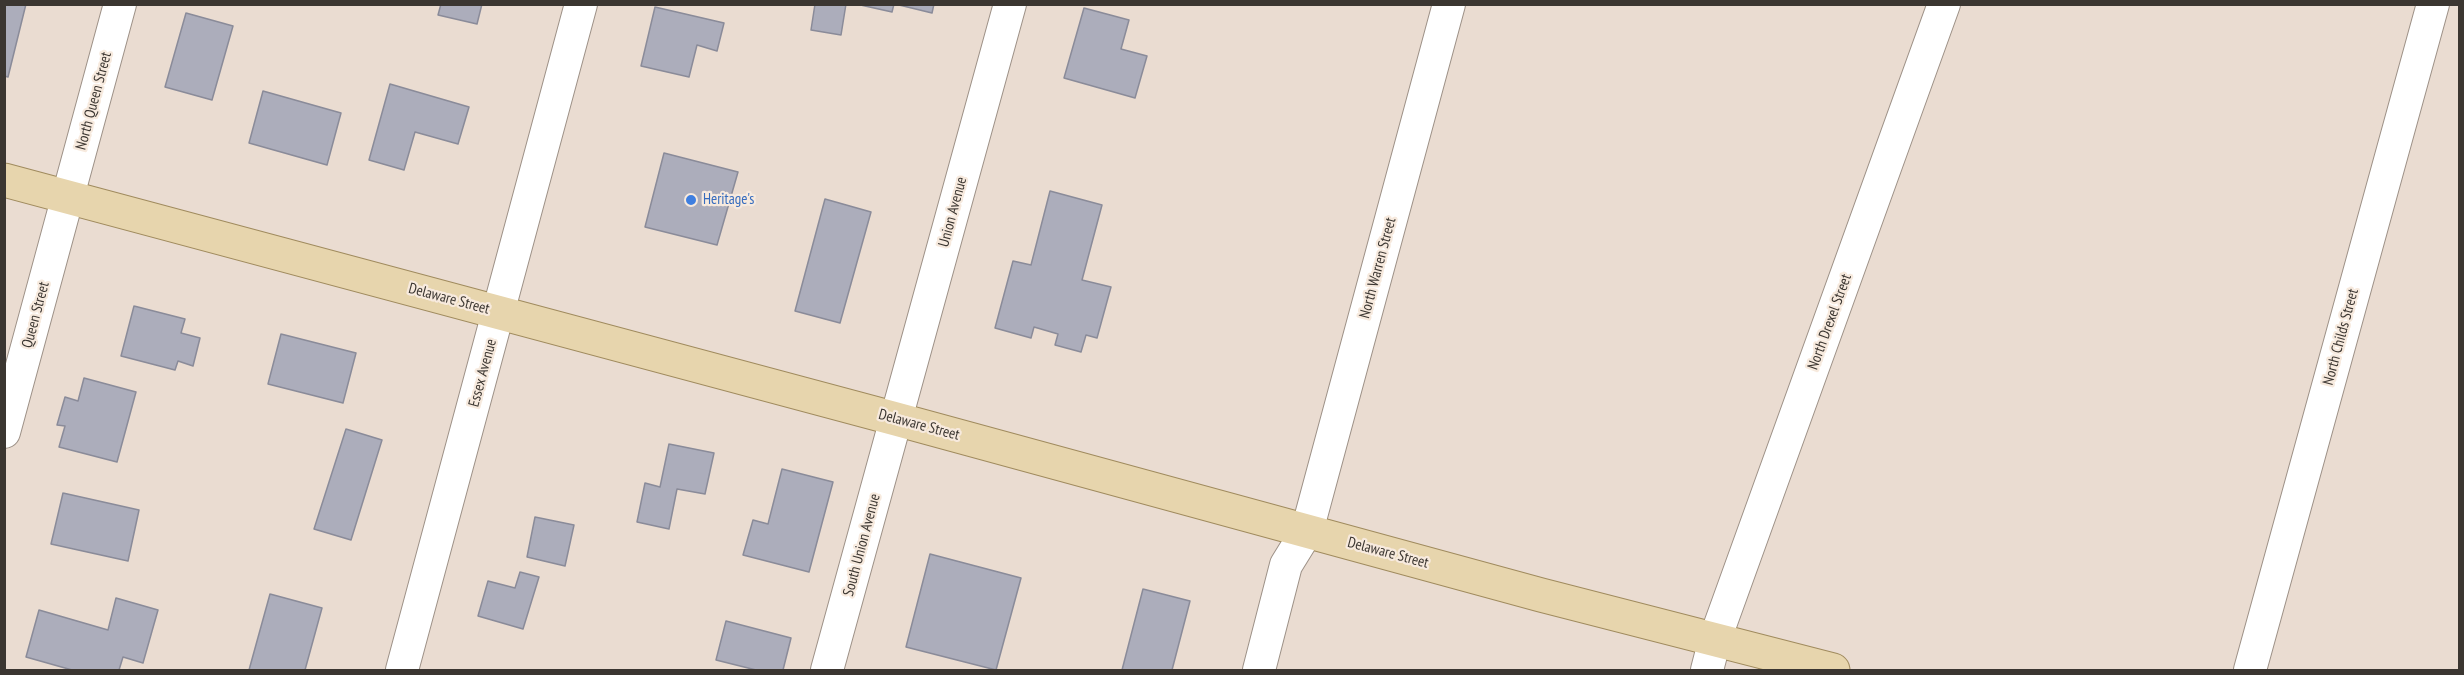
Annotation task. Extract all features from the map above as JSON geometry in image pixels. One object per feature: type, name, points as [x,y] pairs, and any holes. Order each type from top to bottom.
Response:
[{"type":"main road","name":"Delaware Street","points":[[4,180],[1307,531],[1833,670]]},
{"type":"street","name":"North Queen Street","points":[[68,197],[120,4]]},
{"type":"street","name":"Essex Avenue","points":[[402,670],[500,313],[581,4]]},
{"type":"street","name":"Union Avenue","points":[[896,419],[1010,4]]},
{"type":"street","name":"North Warren Street","points":[[1259,670],[1286,565],[1307,531],[1449,4]]},
{"type":"street","name":"North Drexel Street","points":[[1707,670],[1715,639],[1944,4]]},
{"type":"street","name":"North Childs Street","points":[[2250,670],[2433,4]]},
{"type":"street","name":"Queen Street","points":[[4,432],[68,197]]},
{"type":"street","name":"South Union Avenue","points":[[827,670],[896,419]]},
{"type":"building","points":[[4,4],[26,4],[8,77],[4,76]]},
{"type":"building","points":[[441,4],[482,4],[477,24],[438,15]]},
{"type":"building","points":[[815,4],[846,4],[841,35],[811,30]]},
{"type":"building","points":[[856,4],[894,4],[892,12]]},
{"type":"building","points":[[895,4],[934,4],[932,13]]},
{"type":"building","points":[[655,7],[724,23],[717,51],[697,45],[689,77],[641,66]]},
{"type":"building","points":[[1084,8],[1129,20],[1121,49],[1147,56],[1135,98],[1064,78]]},
{"type":"building","points":[[186,13],[233,26],[212,100],[165,87]]},
{"type":"building","points":[[390,84],[469,107],[458,144],[415,132],[404,170],[369,160]]},
{"type":"building","points":[[263,91],[341,113],[327,165],[249,143]]},
{"type":"building","name":"Heritage's","points":[[664,153],[738,172],[717,245],[645,227]]},
{"type":"building","points":[[1050,191],[1102,205],[1082,280],[1111,287],[1097,338],[1086,335],[1081,352],[1055,345],[1058,334],[1034,327],[1031,338],[995,328],[1013,261],[1031,265]]},
{"type":"building","points":[[825,199],[871,212],[840,323],[795,311]]},
{"type":"building","points":[[134,306],[185,319],[181,333],[200,338],[193,366],[178,361],[175,370],[121,356]]},
{"type":"building","points":[[281,334],[356,353],[343,403],[268,384]]},
{"type":"building","points":[[84,378],[136,392],[117,462],[59,447],[65,426],[57,425],[65,397],[78,401]]},
{"type":"building","points":[[346,429],[382,440],[351,540],[314,529]]},
{"type":"building","points":[[669,444],[714,453],[705,494],[677,489],[669,529],[637,522],[645,483],[660,487]]},
{"type":"building","points":[[782,469],[833,482],[809,572],[743,555],[753,520],[768,524]]},
{"type":"building","points":[[63,493],[139,510],[128,561],[51,544]]},
{"type":"building","points":[[535,517],[574,525],[565,566],[527,557]]},
{"type":"building","points":[[930,554],[1021,578],[996,670],[906,647]]},
{"type":"building","points":[[520,572],[539,577],[523,629],[478,616],[488,581],[515,588]]},
{"type":"building","points":[[1143,589],[1190,601],[1172,670],[1122,670]]},
{"type":"building","points":[[270,594],[322,608],[305,670],[249,670]]},
{"type":"building","points":[[116,598],[158,610],[143,663],[123,657],[119,670],[72,670],[26,657],[39,610],[108,630]]},
{"type":"building","points":[[726,621],[791,638],[783,670],[756,670],[716,660]]},
{"type":"place","name":"Heritage's","points":[[691,200]]}]
